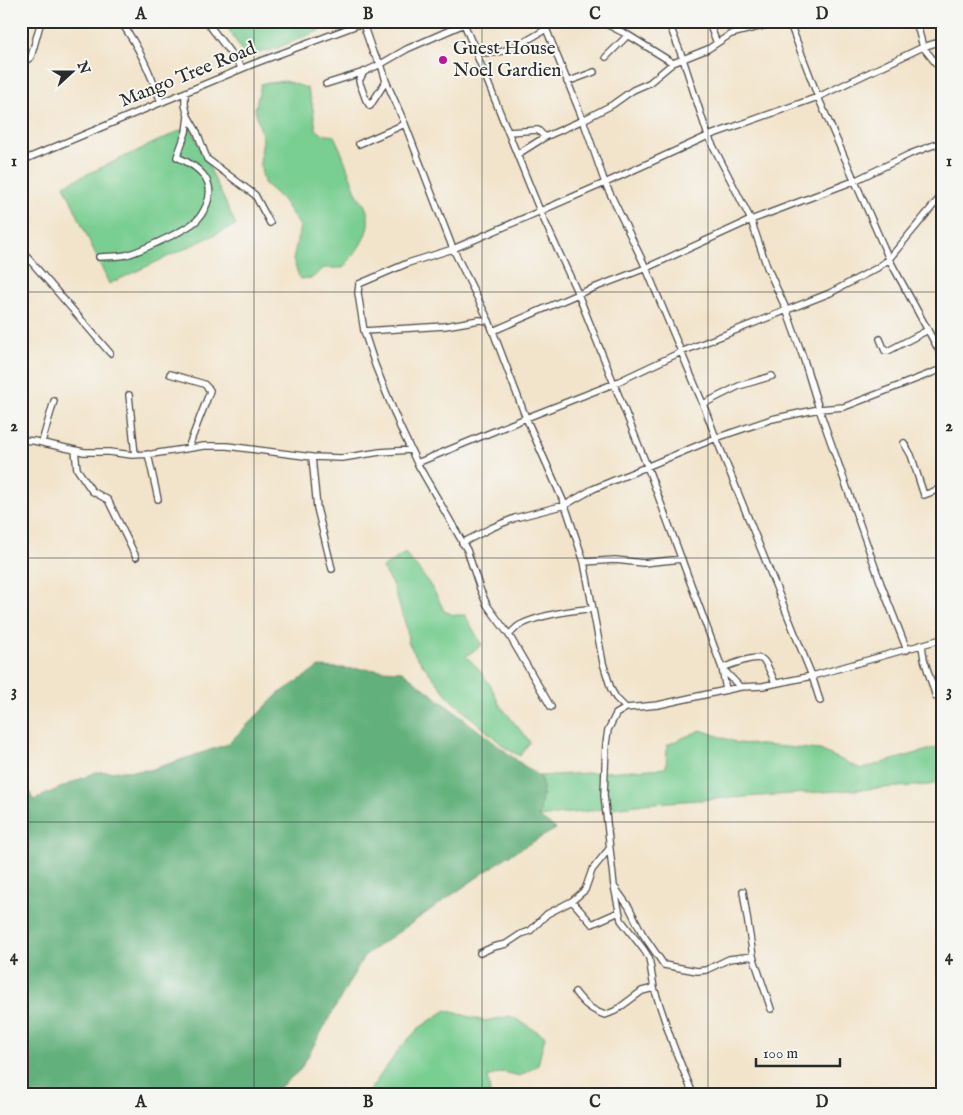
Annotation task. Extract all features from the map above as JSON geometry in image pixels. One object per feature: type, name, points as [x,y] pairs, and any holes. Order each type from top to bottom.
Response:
[{"type":"street","points":[[21,64],[31,57],[41,21]]},
{"type":"street","points":[[120,21],[135,42],[161,102]]},
{"type":"street","points":[[206,21],[242,68]]},
{"type":"street","points":[[543,21],[583,120],[605,183],[646,268],[703,404],[812,676],[820,701]]},
{"type":"street","points":[[600,21],[673,63]]},
{"type":"street","points":[[668,21],[683,59],[708,136],[751,220],[767,267],[786,310],[881,584],[907,650]]},
{"type":"street","points":[[708,21],[717,43]]},
{"type":"street","points":[[518,154],[544,136],[583,120],[612,105],[633,90],[649,83],[673,63],[708,50],[731,34],[775,23],[799,21]]},
{"type":"street","points":[[916,21],[922,47],[942,71]]},
{"type":"street","points":[[789,22],[818,97],[889,259],[942,356]]},
{"type":"street","points":[[365,23],[373,53],[381,64],[386,81],[405,124],[453,249],[489,321],[526,418],[565,505],[584,562],[603,663],[611,689],[616,698],[626,708]]},
{"type":"street","name":"Mango Tree Road","points":[[21,161],[242,68],[365,23]]},
{"type":"street","points":[[326,84],[364,72],[406,49],[464,23],[540,211],[578,294],[647,466],[722,668],[726,690]]},
{"type":"street","points":[[471,40],[481,51],[495,54],[546,29]]},
{"type":"street","points":[[606,57],[628,36]]},
{"type":"street","points":[[551,707],[509,636],[488,605],[480,589],[467,550],[411,450],[375,365],[364,331],[357,287],[359,284],[408,263],[453,249],[708,136],[818,97],[922,47],[942,41]]},
{"type":"street","points":[[364,72],[359,81],[370,106],[386,81]]},
{"type":"street","points":[[568,82],[594,72]]},
{"type":"street","points":[[185,93],[185,105],[188,116],[197,132],[208,161],[255,195],[270,223]]},
{"type":"street","points":[[99,257],[125,255],[161,240],[198,220],[209,198],[210,187],[199,169],[177,157],[186,132],[188,116]]},
{"type":"street","points":[[359,144],[405,124]]},
{"type":"street","points":[[508,132],[538,130],[544,136]]},
{"type":"street","points":[[493,331],[578,294],[646,268],[751,220],[854,181],[910,154],[942,142]]},
{"type":"street","points":[[418,463],[613,384],[681,352],[830,293],[877,268],[889,259],[942,196]]},
{"type":"street","points":[[21,250],[110,353]]},
{"type":"street","points":[[364,331],[404,327],[445,326],[480,320],[489,321]]},
{"type":"street","points":[[880,339],[885,351],[890,351],[928,330]]},
{"type":"street","points":[[462,543],[515,518],[565,505],[593,489],[716,438],[772,419],[819,409],[844,407],[942,369]]},
{"type":"street","points":[[170,374],[204,384],[210,390],[188,448]]},
{"type":"street","points":[[703,404],[739,386],[772,376]]},
{"type":"street","points":[[129,395],[136,455]]},
{"type":"street","points":[[42,442],[54,401]]},
{"type":"street","points":[[21,440],[42,442],[75,450],[136,455],[204,446],[227,446],[312,457],[351,457],[380,452],[411,450]]},
{"type":"street","points":[[904,443],[911,454],[924,494],[942,488]]},
{"type":"street","points":[[75,450],[77,468],[92,491],[108,500],[136,557]]},
{"type":"street","points":[[148,454],[158,500]]},
{"type":"street","points":[[312,457],[318,508],[332,569]]},
{"type":"street","points":[[584,562],[615,560],[643,563],[682,559]]},
{"type":"street","points":[[509,636],[520,625],[574,609],[593,608]]},
{"type":"street","points":[[693,1094],[673,1045],[654,988],[648,958],[623,923],[619,912],[609,849],[604,795],[608,730],[616,714],[626,708],[658,705],[740,687],[763,686],[812,676],[942,639]]},
{"type":"street","points":[[922,646],[924,659],[936,697]]},
{"type":"street","points":[[722,668],[758,658],[763,660],[775,683]]},
{"type":"street","points":[[722,668],[740,687]]},
{"type":"street","points":[[480,953],[506,944],[521,934],[530,932],[547,914],[572,901],[585,890],[592,870],[609,849]]},
{"type":"street","points":[[614,886],[629,906],[642,933],[664,965],[696,971],[706,970],[729,960],[753,956]]},
{"type":"street","points":[[743,891],[753,956],[771,1009]]},
{"type":"street","points":[[572,901],[592,924],[619,912]]},
{"type":"street","points":[[575,992],[585,1005],[605,1015],[615,1011],[642,990],[654,988]]},
{"type":"green space","points":[[224,21],[334,21],[335,24],[272,50],[244,55]]},
{"type":"green space","points":[[285,81],[307,88],[312,103],[316,129],[322,134],[334,136],[356,191],[368,215],[367,231],[359,247],[343,268],[324,268],[312,278],[300,279],[293,260],[300,226],[281,198],[264,183],[260,163],[263,139],[255,109],[261,84]]},
{"type":"green space","points":[[190,126],[236,225],[109,284],[64,185]]},
{"type":"green space","points":[[405,553],[432,588],[444,611],[454,615],[465,615],[482,645],[466,656],[478,668],[491,686],[499,704],[530,742],[520,756],[507,749],[451,700],[416,656],[408,642],[407,629],[393,586],[382,568]]},
{"type":"green space","points":[[319,667],[402,671],[523,765],[540,776],[543,788],[539,817],[556,829],[511,854],[364,956],[300,1070],[272,1094],[21,1094],[21,772],[33,800],[96,772],[150,770],[228,744],[277,695]]},
{"type":"green space","points":[[701,730],[738,743],[820,750],[861,769],[942,746],[942,782],[929,785],[653,803],[539,817],[543,788],[540,776],[666,768],[667,745]]},
{"type":"green space","points":[[446,1010],[484,1021],[511,1016],[545,1036],[538,1065],[520,1076],[503,1072],[488,1077],[490,1094],[367,1094],[400,1048],[419,1028]]},
{"type":"place","name":"Guest House Noel Gardien","points":[[443,60]]}]
